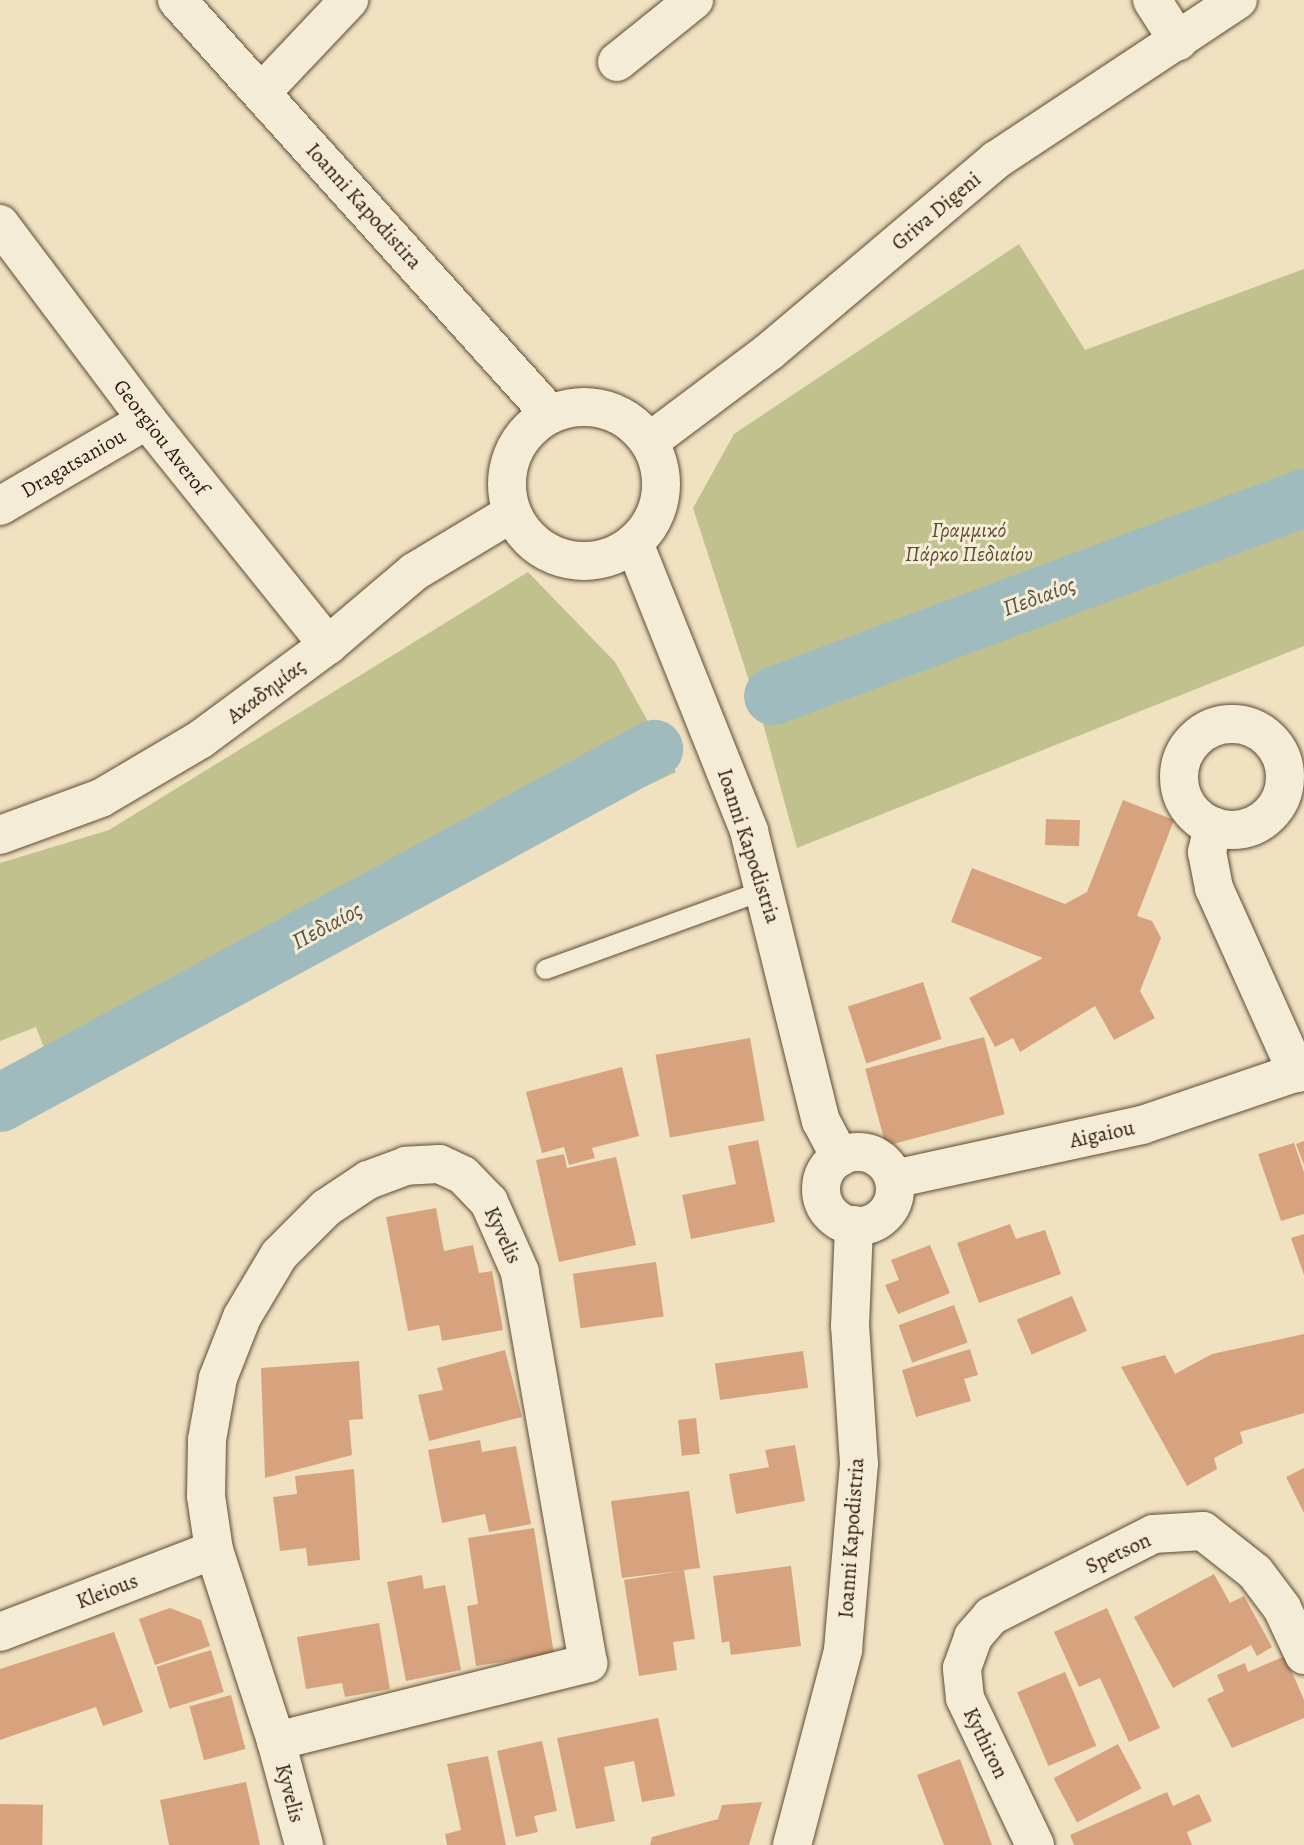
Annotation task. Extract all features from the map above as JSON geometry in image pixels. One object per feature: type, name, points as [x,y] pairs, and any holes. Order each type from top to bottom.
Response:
[{"type":"street","name":"Ioanni Kapodistira","points":[[177,0],[550,414]]},
{"type":"street","points":[[262,92],[349,0]]},
{"type":"street","points":[[617,62],[694,0]]},
{"type":"street","points":[[1152,0],[1178,41]]},
{"type":"street","name":"Griva Digeni","points":[[649,442],[770,351],[996,160],[1238,0]]},
{"type":"street","name":"Georgiou Averof","points":[[0,224],[147,420],[328,645]]},
{"type":"street","points":[[573,407],[599,408],[621,416],[649,442],[660,467],[660,497],[655,517],[634,543],[611,556],[593,561],[560,557],[540,547],[512,513],[508,470],[516,446],[526,431],[550,414],[573,407]]},
{"type":"street","name":"Dragatsaniou","points":[[0,506],[147,420]]},
{"type":"street","name":"Ακαδημίας","points":[[0,835],[112,791],[201,739],[328,645],[414,572],[512,513]]},
{"type":"street","name":"Ioanni Kapodistria","points":[[634,543],[749,831],[766,889],[821,1121],[840,1157]]},
{"type":"street","points":[[1213,826],[1207,852],[1214,888],[1301,1071]]},
{"type":"street","name":"Aigaiou","points":[[894,1179],[1142,1125],[1301,1071]]},
{"type":"street","points":[[870,1153],[889,1168],[894,1179],[893,1202],[878,1220],[854,1225],[833,1215],[821,1192],[826,1170],[840,1157],[870,1153]]},
{"type":"street","name":"Kyvelis","points":[[276,1741],[589,1663],[520,1272],[489,1202],[463,1175],[439,1164],[406,1166],[368,1180],[326,1208],[279,1255],[242,1317],[218,1378],[207,1440],[206,1496],[214,1550],[276,1741],[304,1845]]},
{"type":"street","name":"Ioanni Kapodistria","points":[[792,1845],[843,1650],[859,1464],[850,1326],[854,1225]]},
{"type":"street","name":"Spetson","points":[[973,1637],[991,1616],[1153,1534],[1203,1531],[1255,1572],[1282,1608],[1304,1655]]},
{"type":"street","name":"Kleious","points":[[0,1632],[214,1550]]},
{"type":"street","name":"Kythiron","points":[[973,1637],[962,1668],[965,1698],[1035,1845]]},
{"type":"lane","points":[[545,969],[766,889]]},
{"type":"green space","name":"Γραμμικό Πάρκο Πεδιαίου","points":[[1019,244],[1085,350],[1304,269],[1304,646],[797,848],[764,727],[693,508],[734,434]]},
{"type":"green space","points":[[528,572],[615,662],[676,772],[52,1068],[36,1027],[0,1041],[0,863],[109,830]]},
{"type":"building","points":[[1123,800],[1174,820],[1137,916],[1152,921],[1161,938],[1140,991],[1155,1018],[1114,1040],[1095,1006],[1020,1052],[1013,1038],[995,1047],[969,998],[1043,958],[951,922],[972,868],[1065,904],[1087,892]]},
{"type":"building","points":[[1046,819],[1080,820],[1079,846],[1045,845]]},
{"type":"building","points":[[923,982],[942,1039],[866,1063],[848,1006]]},
{"type":"building","points":[[984,1037],[1005,1114],[886,1146],[865,1069]]},
{"type":"building","points":[[750,1038],[765,1121],[670,1137],[655,1055]]},
{"type":"building","points":[[622,1067],[639,1136],[592,1148],[595,1158],[569,1165],[564,1147],[542,1153],[526,1092]]},
{"type":"building","points":[[758,1140],[775,1222],[691,1239],[682,1195],[736,1184],[728,1146]]},
{"type":"building","points":[[1304,1141],[1304,1165],[1296,1144]]},
{"type":"building","points":[[1294,1143],[1304,1172],[1304,1214],[1281,1221],[1258,1154]]},
{"type":"building","points":[[564,1154],[567,1168],[616,1157],[636,1245],[559,1262],[536,1160]]},
{"type":"building","points":[[436,1208],[444,1251],[473,1245],[479,1273],[492,1271],[503,1330],[442,1341],[439,1325],[408,1331],[386,1217]]},
{"type":"building","points":[[1010,1224],[1016,1239],[1045,1230],[1061,1274],[979,1303],[957,1243]]},
{"type":"building","points":[[1304,1234],[1304,1275],[1291,1238]]},
{"type":"building","points":[[930,1245],[950,1293],[898,1314],[885,1285],[899,1280],[891,1260]]},
{"type":"building","points":[[656,1262],[664,1316],[580,1328],[573,1274]]},
{"type":"building","points":[[1072,1296],[1087,1331],[1032,1354],[1017,1319]]},
{"type":"building","points":[[954,1305],[968,1343],[912,1363],[899,1325]]},
{"type":"building","points":[[1304,1334],[1304,1413],[1240,1432],[1243,1443],[1214,1458],[1217,1469],[1187,1486],[1121,1367],[1165,1355],[1175,1374],[1212,1354]]},
{"type":"building","points":[[970,1349],[978,1375],[964,1379],[971,1401],[916,1417],[902,1370]]},
{"type":"building","points":[[505,1350],[522,1417],[429,1441],[418,1395],[443,1390],[437,1368]]},
{"type":"building","points":[[803,1351],[808,1388],[720,1400],[715,1363]]},
{"type":"building","points":[[359,1361],[363,1419],[349,1420],[352,1455],[265,1478],[261,1368]]},
{"type":"building","points":[[696,1418],[700,1454],[682,1456],[678,1420]]},
{"type":"building","points":[[480,1440],[482,1452],[516,1446],[531,1524],[489,1532],[485,1514],[442,1523],[428,1450]]},
{"type":"building","points":[[795,1445],[805,1501],[736,1514],[729,1474],[769,1467],[765,1450]]},
{"type":"building","points":[[1304,1468],[1304,1513],[1286,1477]]},
{"type":"building","points":[[354,1469],[360,1560],[308,1566],[306,1548],[280,1551],[273,1497],[297,1494],[295,1476]]},
{"type":"building","points":[[689,1491],[700,1568],[684,1570],[695,1639],[673,1642],[677,1670],[639,1676],[624,1580],[680,1571],[622,1578],[611,1501]]},
{"type":"building","points":[[534,1528],[554,1654],[476,1666],[467,1606],[478,1604],[468,1538]]},
{"type":"building","points":[[791,1566],[801,1646],[731,1655],[729,1641],[722,1643],[713,1576]]},
{"type":"building","points":[[1214,1574],[1230,1603],[1244,1596],[1272,1647],[1257,1656],[1251,1645],[1173,1688],[1134,1617]]},
{"type":"building","points":[[422,1575],[424,1589],[445,1585],[461,1670],[406,1681],[387,1582]]},
{"type":"building","points":[[170,1608],[201,1620],[210,1646],[155,1665],[139,1619]]},
{"type":"building","points":[[1107,1608],[1160,1728],[1129,1742],[1100,1678],[1079,1687],[1054,1632]]},
{"type":"building","points":[[379,1623],[390,1689],[345,1697],[342,1683],[306,1689],[297,1637]]},
{"type":"building","points":[[114,1632],[143,1712],[103,1726],[96,1707],[0,1740],[0,1669]]},
{"type":"building","points":[[211,1650],[224,1692],[169,1709],[156,1667]]},
{"type":"building","points":[[1285,1656],[1304,1700],[1304,1718],[1232,1748],[1207,1699],[1224,1691],[1217,1675],[1245,1663],[1248,1672]]},
{"type":"building","points":[[1065,1672],[1096,1746],[1048,1766],[1017,1692]]},
{"type":"building","points":[[231,1695],[245,1749],[204,1760],[189,1706]]},
{"type":"building","points":[[658,1718],[675,1796],[642,1802],[634,1761],[604,1767],[615,1821],[576,1829],[557,1738]]},
{"type":"building","points":[[542,1741],[557,1811],[534,1816],[538,1832],[516,1837],[497,1751]]},
{"type":"building","points":[[1118,1744],[1141,1788],[1077,1822],[1054,1778]]},
{"type":"building","points":[[488,1756],[506,1845],[447,1845],[445,1834],[461,1830],[447,1764]]},
{"type":"building","points":[[960,1759],[992,1845],[944,1845],[917,1775]]},
{"type":"building","points":[[246,1782],[260,1845],[169,1845],[160,1800]]},
{"type":"building","points":[[1167,1792],[1173,1806],[1199,1794],[1212,1821],[1187,1832],[1192,1845],[1074,1845],[1070,1835]]},
{"type":"building","points":[[762,1802],[749,1845],[650,1845],[652,1837],[718,1819],[722,1805]]},
{"type":"building","points":[[0,1804],[43,1805],[42,1845],[0,1845]]},
{"type":"waterway","name":"Πεδιαίος","points":[[773,696],[1304,498]]},
{"type":"waterway","name":"Πεδιαίος","points":[[0,1103],[654,749]]}]
